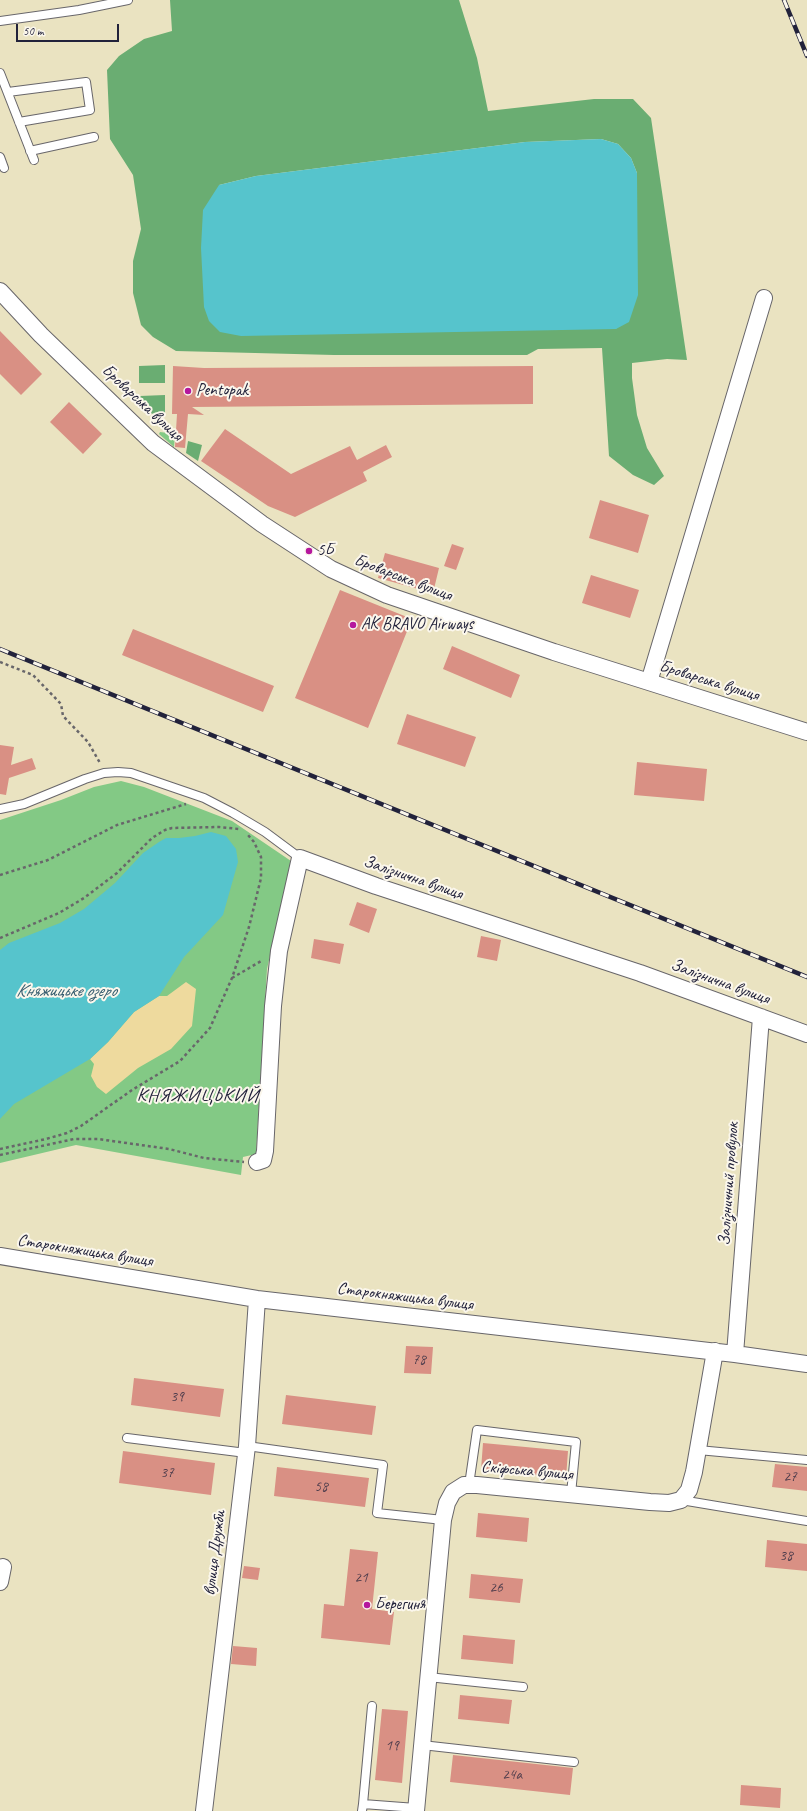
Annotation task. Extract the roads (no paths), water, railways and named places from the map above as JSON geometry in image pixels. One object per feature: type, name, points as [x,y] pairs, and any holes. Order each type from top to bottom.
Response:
[{"type":"street","name":"Броварська вулиця","points":[[0,291],[40,335],[153,443],[262,524],[331,569],[387,595],[554,652],[807,732]]},
{"type":"street","points":[[649,682],[764,298]]},
{"type":"street","points":[[257,1162],[263,1160],[266,1151],[273,1006],[279,951],[300,858]]},
{"type":"street","name":"Залізнична вулиця","points":[[300,858],[376,886],[640,973],[807,1034]]},
{"type":"street","name":"Залізничний провулок","points":[[735,1354],[761,1017]]},
{"type":"street","name":"Старокняжицька вулиця","points":[[0,1256],[257,1299],[715,1351],[807,1364]]},
{"type":"street","name":"вулиця Дружби","points":[[204,1811],[246,1450],[257,1299]]},
{"type":"street","points":[[681,1500],[690,1490],[715,1351]]},
{"type":"street","name":"Скіфська вулиця","points":[[416,1809],[443,1520],[446,1503],[453,1492],[469,1485],[669,1503],[681,1500]]},
{"type":"street","points":[[0,1582],[3,1567]]},
{"type":"lane","points":[[0,21],[79,10],[128,0]]},
{"type":"lane","points":[[0,73],[34,160]]},
{"type":"lane","points":[[8,92],[86,82],[90,110],[19,122]]},
{"type":"lane","points":[[30,151],[94,137]]},
{"type":"lane","points":[[0,157],[4,168]]},
{"type":"lane","points":[[0,809],[24,804],[85,779],[104,773],[131,773],[204,798],[255,824],[300,858]]},
{"type":"lane","points":[[469,1485],[477,1430],[576,1442],[570,1494]]},
{"type":"lane","points":[[127,1438],[383,1465],[377,1513],[443,1520]]},
{"type":"lane","points":[[698,1450],[807,1460]]},
{"type":"lane","name":"Скіфська вулиця","points":[[681,1500],[807,1521]]},
{"type":"lane","points":[[428,1678],[524,1687]]},
{"type":"lane","points":[[372,1706],[363,1808],[416,1809]]},
{"type":"lane","points":[[422,1746],[574,1762]]},
{"type":"water","points":[[601,139],[618,144],[631,158],[637,173],[638,295],[629,322],[616,329],[241,336],[220,332],[209,321],[204,307],[201,248],[203,210],[219,185],[256,176],[525,142]]},
{"type":"water","name":"Княжицьке озеро","points":[[211,832],[226,836],[236,849],[238,862],[223,915],[184,957],[159,996],[134,1012],[108,1042],[90,1059],[14,1104],[0,1119],[0,950],[9,943],[60,923],[84,909],[115,883],[143,853],[166,838],[195,836]]},
{"type":"railway","points":[[784,0],[807,56]]},
{"type":"railway","points":[[0,649],[807,977]]},
{"type":"place","name":"Pentopak","points":[[188,391]]},
{"type":"place","name":"5Б","points":[[309,551]]},
{"type":"place","name":"АК BRAVO Airways","points":[[353,625]]},
{"type":"place","name":"Берегиня","points":[[367,1605]]},
{"type":"district","name":"КНЯЖИЦЬКИЙ","points":[[198,1096]]}]
